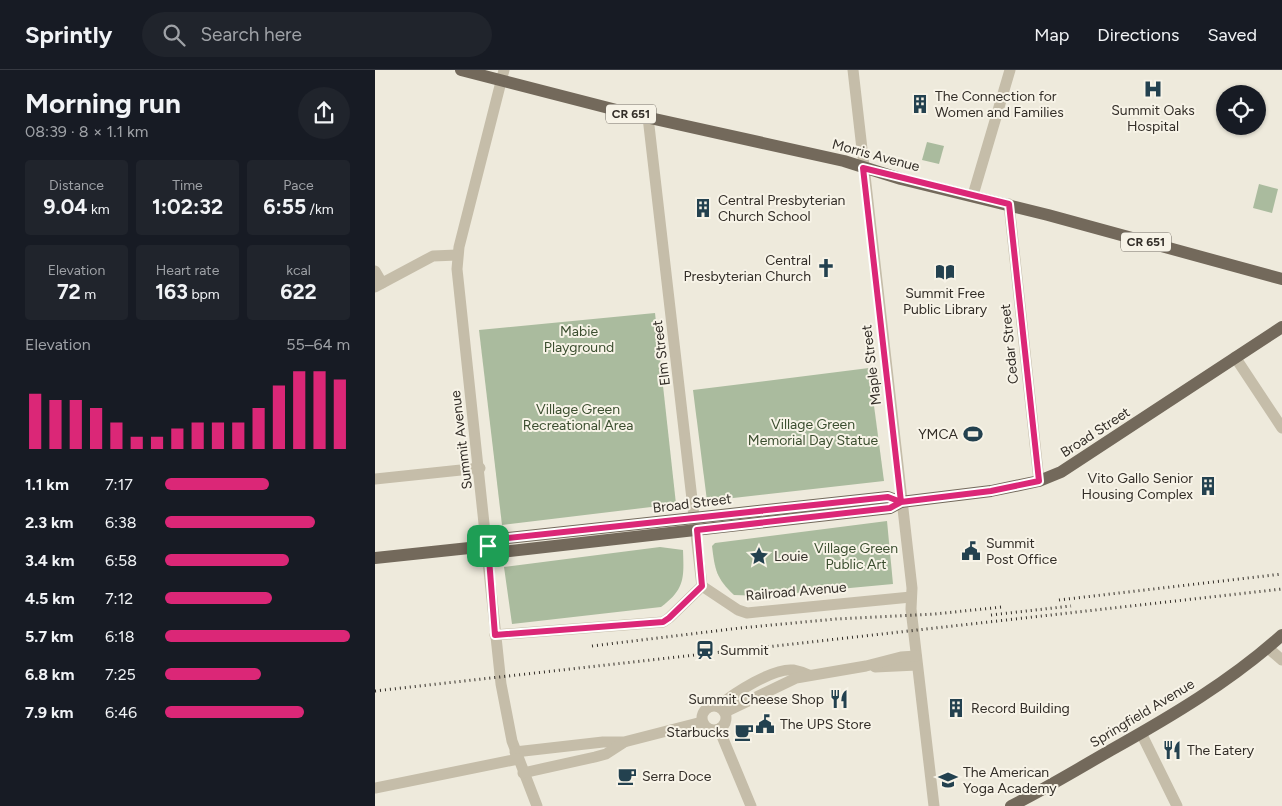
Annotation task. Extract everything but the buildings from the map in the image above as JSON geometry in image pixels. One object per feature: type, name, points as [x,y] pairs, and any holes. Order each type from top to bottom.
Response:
[{"type":"main road","name":"Morris Avenue","points":[[461,70],[502,75],[648,117],[844,161],[863,168],[1009,204],[1282,279]]},
{"type":"main road","name":"Broad Street","points":[[375,558],[488,546],[501,552],[888,497],[901,502],[991,491],[1039,481],[1079,462],[1282,327]]},
{"type":"main road","name":"Springfield Avenue","points":[[1011,806],[1141,733],[1200,696],[1268,648],[1282,635]]},
{"type":"street","name":"Maple Street","points":[[853,70],[912,588],[911,603],[933,806]]},
{"type":"street","points":[[973,195],[1011,70]]},
{"type":"street","name":"Summit Avenue","points":[[502,75],[457,255],[459,290],[480,468],[501,684],[516,755],[537,806]]},
{"type":"street","name":"Elm Street","points":[[648,117],[702,586]]},
{"type":"street","name":"Cedar Street","points":[[1009,204],[1039,481]]},
{"type":"street","points":[[375,271],[378,285],[433,256],[457,255]]},
{"type":"street","points":[[1235,357],[1282,428]]},
{"type":"street","points":[[375,479],[480,468]]},
{"type":"street","points":[[495,637],[663,622],[702,586]]},
{"type":"street","name":"Railroad Avenue","points":[[702,586],[737,610],[747,612],[911,603]]},
{"type":"street","points":[[1268,648],[1282,660]]},
{"type":"street","points":[[722,709],[725,723],[719,729],[707,728],[702,722],[704,710],[711,706],[722,709],[796,678],[866,666],[898,668],[917,661]]},
{"type":"street","points":[[375,788],[516,755],[603,742],[624,742],[702,722]]},
{"type":"street","points":[[719,729],[751,806]]},
{"type":"street","points":[[1141,733],[1177,806]]},
{"type":"street","points":[[523,773],[595,758],[606,754],[624,742]]},
{"type":"green space","points":[[927,142],[944,146],[939,164],[922,160]]},
{"type":"green space","points":[[1259,184],[1278,189],[1272,213],[1253,208]]},
{"type":"green space","name":"Village Green Recreational Area","points":[[655,313],[676,504],[502,525],[479,330]]},
{"type":"green space","name":"Village Green Memorial Day Statue","points":[[869,368],[884,481],[707,501],[693,390]]},
{"type":"green space","name":"Village Green Public Art","points":[[887,521],[893,584],[764,596],[734,595],[723,584],[717,573],[712,546],[715,543]]},
{"type":"green space","points":[[660,547],[683,550],[683,576],[679,588],[669,601],[661,607],[512,624],[504,567]]},
{"type":"railway","points":[[1059,600],[1282,574]]},
{"type":"railway","points":[[375,691],[1282,589]]},
{"type":"railway","points":[[991,615],[1071,606]]},
{"type":"railway","points":[[592,646],[740,628],[836,619],[935,614],[1002,607]]},
{"type":"place","name":"Summit Oaks Hospital","points":[[1153,89]]},
{"type":"place","name":"The Connection for Women and Families","points":[[920,104]]},
{"type":"place","name":"Central Presbyterian Church School","points":[[703,208]]},
{"type":"place","name":"Central Presbyterian Church","points":[[826,268]]},
{"type":"place","name":"Summit Free Public Library","points":[[945,272]]},
{"type":"place","name":"YMCA","points":[[973,434]]},
{"type":"place","name":"Vito Gallo Senior Housing Complex","points":[[1208,486]]},
{"type":"place","name":"Summit Post Office","points":[[971,551]]},
{"type":"place","name":"Louie","points":[[759,556]]},
{"type":"place","name":"Summit","points":[[705,650]]},
{"type":"place","name":"Summit Cheese Shop","points":[[839,699]]},
{"type":"place","name":"Record Building","points":[[956,708]]},
{"type":"place","name":"The UPS Store","points":[[765,724]]},
{"type":"place","name":"Starbucks","points":[[744,732]]},
{"type":"place","name":"The Eatery","points":[[1172,750]]},
{"type":"place","name":"Serra Doce","points":[[627,776]]},
{"type":"place","name":"The American Yoga Academy","points":[[948,780]]},
{"type":"route","points":[[488,546],[495,635],[663,622],[702,586],[697,530],[890,508],[901,502],[991,491],[1039,481],[1009,204],[901,179],[863,168],[901,502],[888,497],[708,516],[499,539],[488,546]]},
{"type":"park label","name":"Mabie Playground","points":[[579,340]]}]
